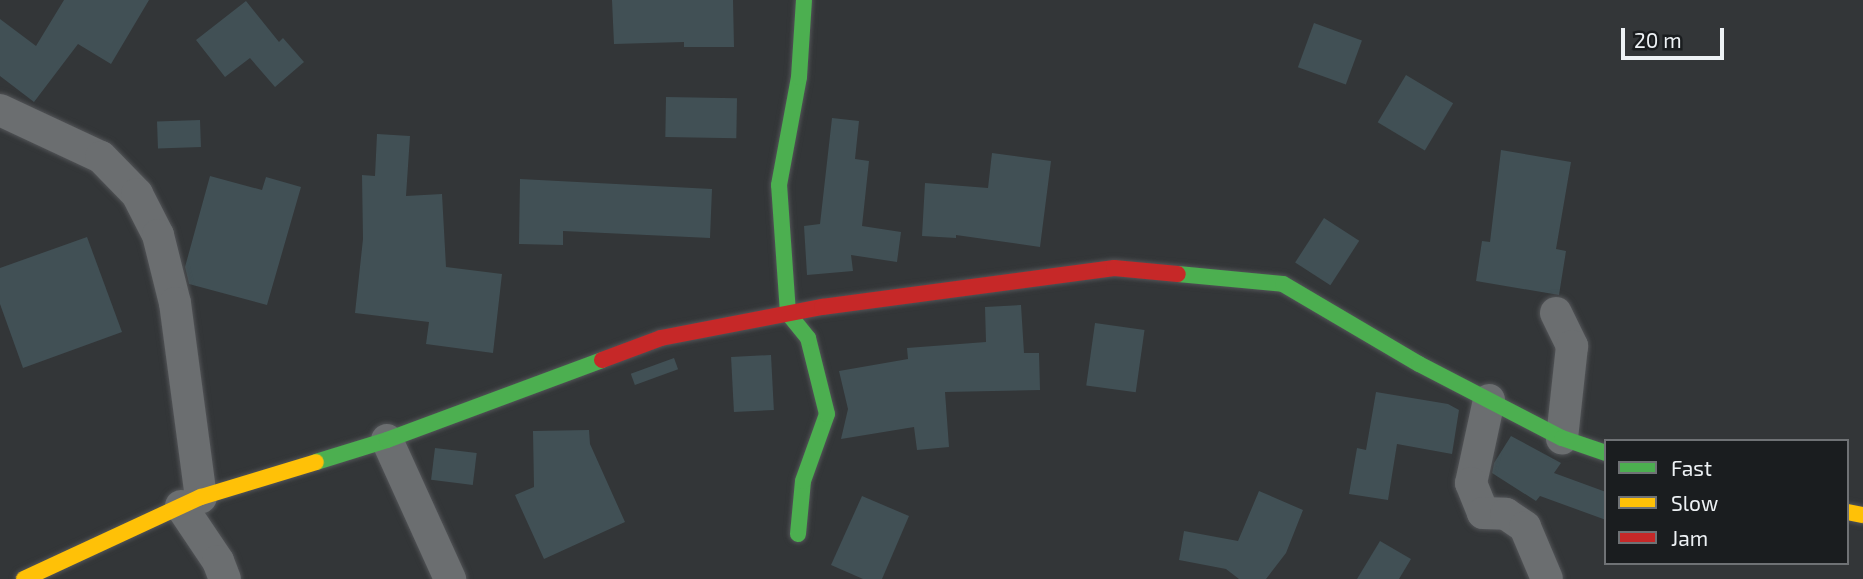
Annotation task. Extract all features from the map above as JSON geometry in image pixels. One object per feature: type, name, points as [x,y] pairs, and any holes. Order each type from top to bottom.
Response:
[{"type":"street","points":[[798,534],[803,481],[827,414],[808,338],[788,313],[779,185],[799,77],[804,0]]},
{"type":"street","points":[[0,110],[101,158],[137,194],[158,235],[175,303],[191,502],[225,579]]},
{"type":"street","points":[[24,579],[191,502],[387,440],[661,338],[788,313],[1114,268],[1283,284],[1419,364],[1562,438],[1604,452]]},
{"type":"street","points":[[1556,313],[1572,346],[1562,438]]},
{"type":"street","points":[[1489,400],[1471,483],[1483,513],[1506,514],[1525,527],[1547,579]]},
{"type":"street","points":[[387,440],[450,579]]},
{"type":"building","points":[[64,0],[149,0],[111,64],[78,44],[34,102],[0,76],[0,19],[36,46]]},
{"type":"building","points":[[612,0],[733,0],[734,47],[684,47],[684,42],[614,44]]},
{"type":"building","points":[[246,1],[279,42],[283,38],[304,62],[275,87],[250,58],[225,77],[196,40]]},
{"type":"building","points":[[1314,23],[1362,40],[1346,85],[1298,67]]},
{"type":"building","points":[[1406,75],[1453,103],[1425,150],[1378,122]]},
{"type":"building","points":[[666,97],[737,98],[736,138],[665,137]]},
{"type":"building","points":[[832,118],[859,121],[855,159],[869,161],[862,226],[901,232],[897,262],[851,255],[853,271],[807,275],[804,226],[820,224]]},
{"type":"building","points":[[200,120],[201,147],[158,148],[157,122]]},
{"type":"building","points":[[377,134],[410,136],[406,196],[442,194],[446,267],[502,274],[493,353],[426,344],[429,322],[355,313],[363,239],[362,175],[375,176]]},
{"type":"building","points":[[1501,150],[1571,162],[1556,249],[1566,251],[1559,295],[1476,281],[1482,241],[1490,242]]},
{"type":"building","points":[[992,153],[1051,161],[1040,247],[956,235],[956,238],[922,236],[925,183],[988,188]]},
{"type":"building","points":[[210,176],[262,190],[266,177],[301,187],[267,305],[189,284],[185,267]]},
{"type":"building","points":[[520,179],[712,189],[710,238],[563,231],[563,245],[519,244]]},
{"type":"building","points":[[1324,218],[1359,241],[1330,285],[1295,262]]},
{"type":"building","points":[[87,237],[122,332],[23,368],[0,304],[0,268]]},
{"type":"building","points":[[1021,305],[1024,353],[1039,353],[1040,390],[945,392],[949,447],[917,450],[914,427],[841,439],[848,409],[839,371],[908,359],[907,348],[986,342],[985,307]]},
{"type":"building","points":[[1095,323],[1145,330],[1136,392],[1086,385]]},
{"type":"building","points":[[771,355],[774,410],[734,412],[731,357]]},
{"type":"building","points":[[674,358],[678,369],[635,385],[631,374]]},
{"type":"building","points":[[1376,392],[1448,404],[1459,410],[1452,454],[1397,444],[1388,500],[1349,494],[1357,448],[1366,450]]},
{"type":"building","points":[[589,430],[590,444],[625,522],[544,559],[515,495],[534,487],[533,431]]},
{"type":"building","points":[[1511,436],[1561,463],[1554,473],[1604,491],[1604,519],[1540,496],[1536,501],[1492,473],[1494,463]]},
{"type":"building","points":[[435,448],[477,453],[473,485],[431,480]]},
{"type":"building","points":[[1259,491],[1303,510],[1286,553],[1266,579],[1239,579],[1226,569],[1179,560],[1184,531],[1238,541]]},
{"type":"building","points":[[862,496],[909,516],[882,579],[863,579],[831,565]]},
{"type":"building","points":[[1380,541],[1411,559],[1399,579],[1357,579]]},
{"type":"traffic: fast","points":[[798,534],[803,481],[827,414],[808,338],[788,313],[779,185],[799,77],[804,0]]},
{"type":"traffic: fast","points":[[1178,274],[1283,284],[1419,364],[1562,438],[1604,452]]},
{"type":"traffic: fast","points":[[316,462],[387,440],[602,360]]},
{"type":"traffic: slow","points":[[24,579],[201,497],[316,462]]},
{"type":"traffic: slow","points":[[1849,512],[1863,515]]},
{"type":"traffic: jam","points":[[602,360],[661,338],[822,307],[1114,268],[1178,274]]}]
